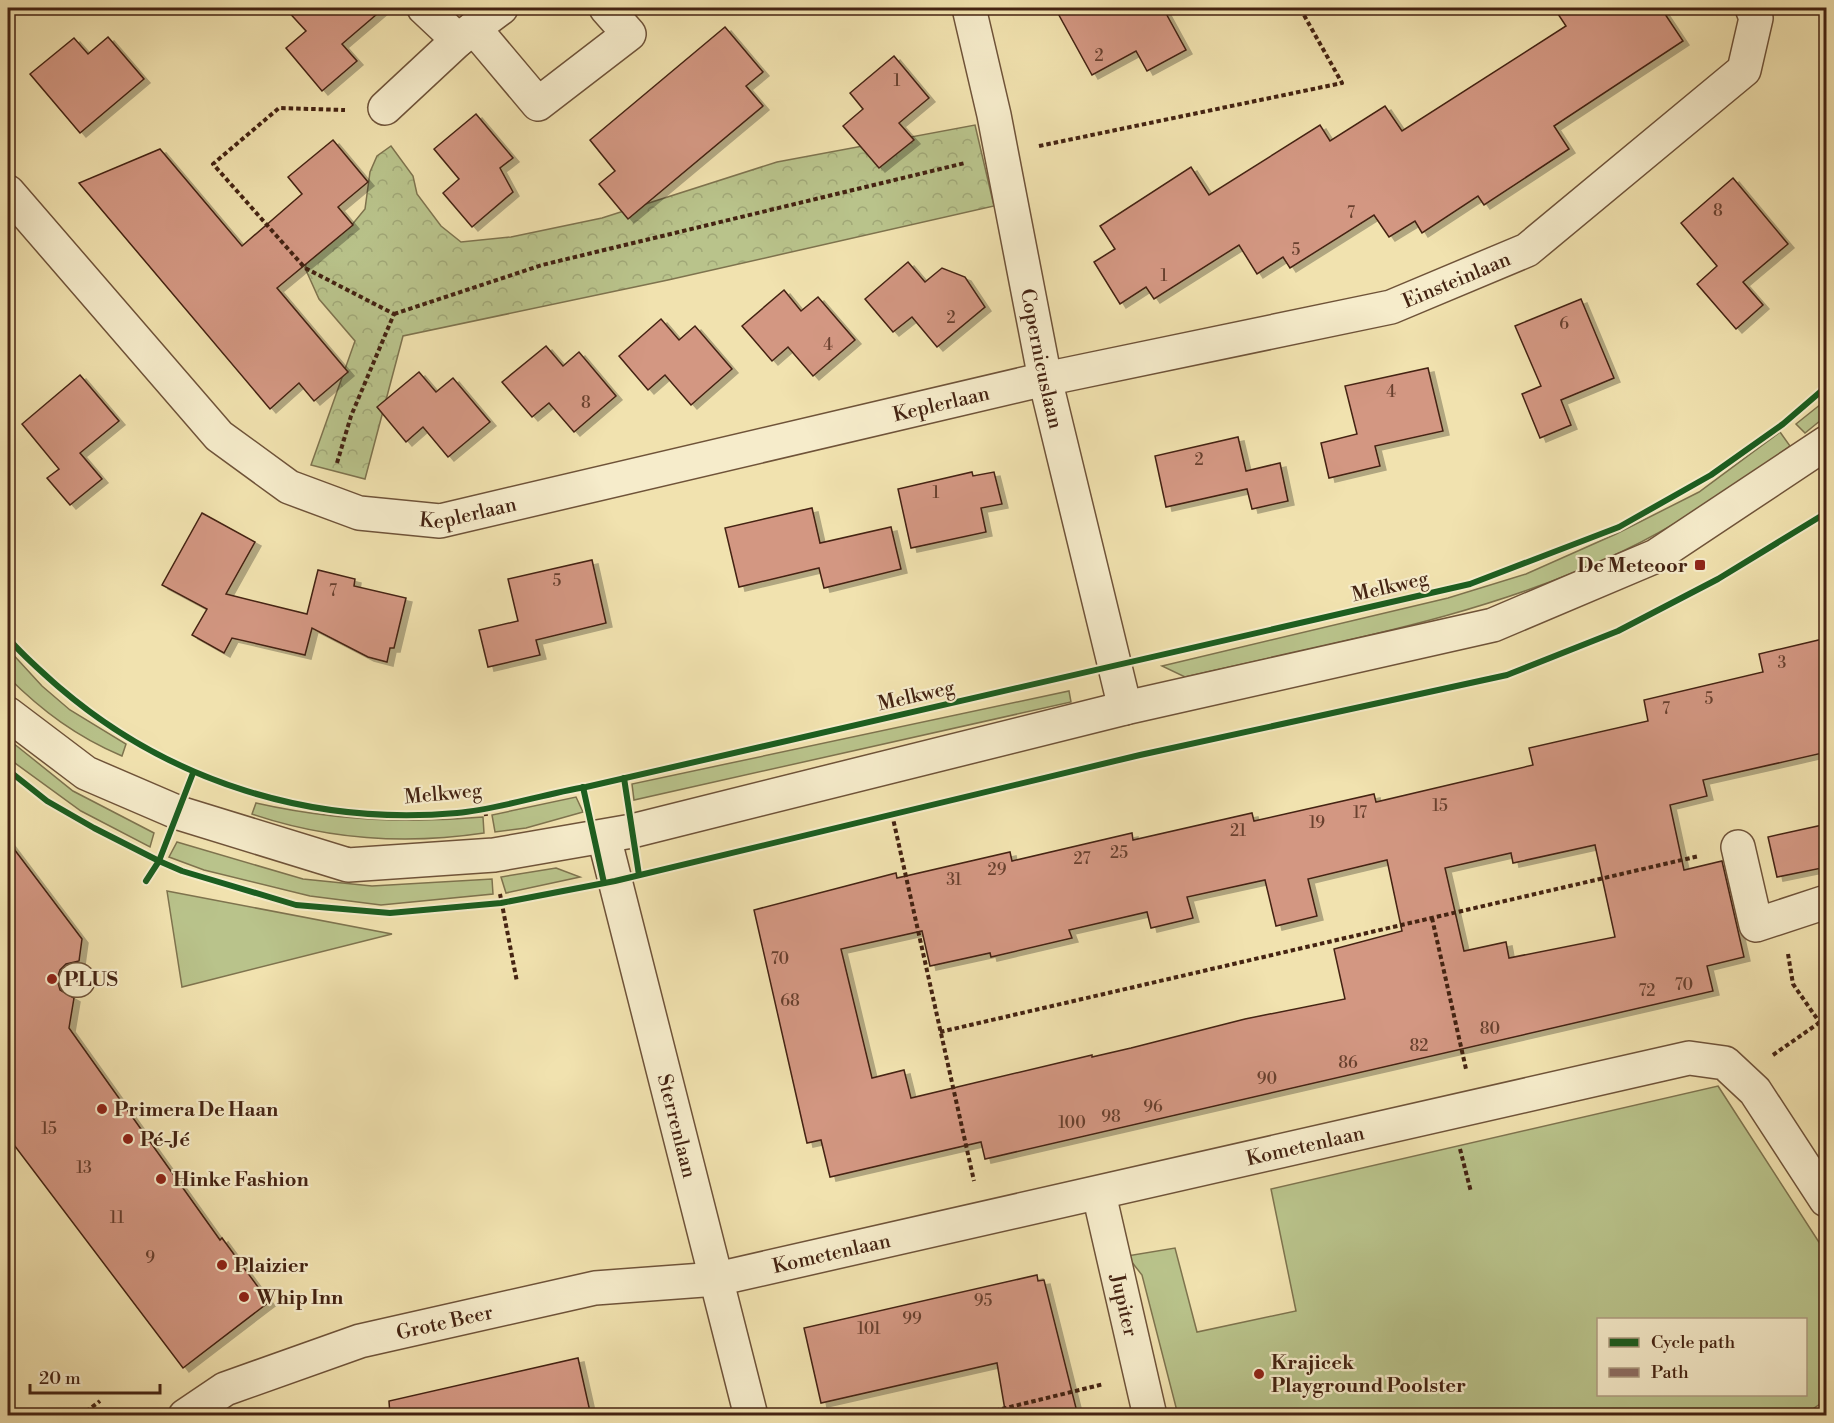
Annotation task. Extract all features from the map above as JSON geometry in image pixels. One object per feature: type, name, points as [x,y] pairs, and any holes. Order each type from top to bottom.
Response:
[{"type":"street","points":[[424,8],[466,34],[538,104],[629,34],[606,8]]},
{"type":"street","points":[[385,108],[466,34],[501,8]]},
{"type":"street","name":"Copernicuslaan","points":[[969,8],[1002,154],[1045,379],[1125,708]]},
{"type":"street","name":"Einsteinlaan","points":[[1045,379],[1391,307],[1527,250],[1744,70],[1756,18],[1752,8]]},
{"type":"street","name":"Keplerlaan","points":[[8,192],[219,436],[289,487],[359,513],[440,521],[1045,379]]},
{"type":"street","points":[[8,714],[86,773],[179,813],[348,866],[494,855],[604,837],[1125,708],[1493,625],[1656,556],[1827,444]]},
{"type":"street","name":"Sterrenlaan","points":[[604,837],[751,1416]]},
{"type":"street","points":[[1738,847],[1756,925],[1827,902]]},
{"type":"street","name":"Kometenlaan","points":[[717,1279],[1099,1194],[1689,1058],[1725,1063],[1755,1091],[1827,1200]]},
{"type":"street","name":"Jupiter","points":[[1099,1194],[1150,1416]]},
{"type":"street","name":"Grote Beer","points":[[185,1416],[225,1389],[360,1341],[595,1287],[717,1279]]},
{"type":"path","points":[[385,108],[371,112],[279,108],[213,164],[305,268],[394,314],[542,265],[1002,154],[1342,83],[1300,8]]},
{"type":"path","points":[[325,501],[351,416],[394,314]]},
{"type":"path","points":[[880,817],[903,812]]},
{"type":"path","points":[[892,814],[982,1220]]},
{"type":"path","points":[[940,1032],[1738,847]]},
{"type":"path","points":[[492,904],[513,901]]},
{"type":"path","points":[[1782,917],[1793,984],[1820,1023]]},
{"type":"path","points":[[1432,918],[1474,1108]]},
{"type":"path","points":[[1741,1078],[1827,1018]]},
{"type":"path","points":[[973,1416],[1141,1375]]},
{"type":"path","points":[[80,1416],[100,1401]]},
{"type":"green space","points":[[975,125],[994,206],[668,280],[403,336],[365,479],[311,465],[355,341],[319,299],[305,268],[311,246],[351,226],[365,209],[370,172],[377,156],[391,146],[413,176],[417,194],[441,226],[461,242],[511,237],[602,218],[777,162]]},
{"type":"green space","points":[[1826,400],[1826,416],[1805,433],[1796,424]]},
{"type":"green space","points":[[1780,432],[1790,446],[1729,489],[1644,541],[1569,575],[1462,611],[1351,640],[1185,677],[1162,666],[1448,598],[1526,574],[1616,534],[1699,492]]},
{"type":"green space","points":[[8,649],[42,686],[70,710],[126,744],[122,756],[75,732],[47,712],[8,677]]},
{"type":"green space","points":[[1069,691],[1071,702],[634,800],[632,784]]},
{"type":"green space","points":[[8,739],[73,791],[154,833],[150,847],[81,811],[8,758]]},
{"type":"green space","points":[[576,797],[583,812],[526,828],[495,832],[492,815]]},
{"type":"green space","points":[[256,803],[340,817],[369,819],[426,820],[483,817],[484,833],[425,839],[338,835],[309,830],[252,814]]},
{"type":"green space","points":[[177,842],[303,879],[372,886],[492,879],[493,894],[381,905],[310,896],[204,870],[169,857]]},
{"type":"green space","points":[[556,868],[580,877],[506,893],[501,877]]},
{"type":"green space","points":[[167,891],[392,934],[182,987]]},
{"type":"green space","points":[[1718,1086],[1826,1253],[1826,1400],[1802,1416],[1178,1415],[1142,1275],[1127,1256],[1175,1248],[1197,1332],[1296,1311],[1271,1189]]},
{"type":"building","points":[[285,8],[384,8],[342,44],[357,61],[322,91],[286,48],[306,31]]},
{"type":"building","points":[[1055,8],[1163,8],[1186,50],[1147,71],[1136,51],[1092,75]]},
{"type":"building","points":[[1554,8],[1661,8],[1683,41],[1554,126],[1569,149],[1484,205],[1478,196],[1422,233],[1415,221],[1389,237],[1374,215],[1290,268],[1283,257],[1257,274],[1239,245],[1154,299],[1146,287],[1120,304],[1094,262],[1115,249],[1100,226],[1191,167],[1209,195],[1320,125],[1330,141],[1385,106],[1402,131],[1566,26]]},
{"type":"building","points":[[725,27],[763,72],[746,86],[763,106],[628,219],[599,184],[615,171],[590,140]]},
{"type":"building","points":[[108,37],[144,79],[80,133],[30,74],[74,38],[88,54]]},
{"type":"building","points":[[894,56],[929,98],[899,123],[914,140],[879,168],[843,126],[863,109],[850,93]]},
{"type":"building","points":[[476,114],[513,158],[500,168],[513,192],[472,227],[443,193],[459,179],[434,149]]},
{"type":"building","points":[[333,140],[368,182],[338,207],[353,225],[277,288],[348,372],[314,401],[299,383],[270,409],[79,183],[160,149],[242,246],[302,194],[288,177]]},
{"type":"building","points":[[1733,178],[1788,244],[1743,282],[1763,305],[1736,329],[1697,284],[1717,266],[1681,223]]},
{"type":"building","points":[[908,262],[925,282],[942,268],[965,277],[985,307],[937,347],[912,317],[893,332],[865,299]]},
{"type":"building","points":[[784,290],[801,311],[818,297],[855,340],[813,376],[788,347],[772,361],[742,326]]},
{"type":"building","points":[[1581,299],[1614,378],[1561,400],[1571,425],[1540,438],[1522,394],[1541,386],[1515,326]]},
{"type":"building","points":[[661,319],[679,340],[695,326],[732,369],[691,405],[665,375],[648,390],[619,356]]},
{"type":"building","points":[[546,346],[563,366],[579,352],[616,396],[574,432],[549,403],[532,417],[502,382]]},
{"type":"building","points":[[1428,368],[1443,431],[1375,446],[1380,466],[1329,478],[1321,443],[1357,434],[1345,386]]},
{"type":"building","points":[[419,372],[436,392],[453,378],[490,422],[448,457],[423,427],[406,442],[377,407]]},
{"type":"building","points":[[80,375],[119,421],[80,453],[102,479],[70,505],[47,478],[59,469],[22,424]]},
{"type":"building","points":[[1238,437],[1246,471],[1280,463],[1288,501],[1252,509],[1247,489],[1166,507],[1155,456]]},
{"type":"building","points":[[972,472],[973,476],[994,472],[1002,504],[981,508],[986,532],[911,548],[898,489]]},
{"type":"building","points":[[812,508],[820,543],[891,527],[901,569],[824,588],[819,568],[739,587],[725,528]]},
{"type":"building","points":[[202,513],[255,542],[226,594],[307,614],[318,570],[355,579],[354,586],[406,598],[394,648],[390,648],[387,662],[368,657],[312,628],[305,655],[232,638],[224,653],[192,635],[207,609],[162,585]]},
{"type":"building","points":[[592,560],[606,623],[536,640],[540,655],[488,667],[479,630],[518,621],[508,579]]},
{"type":"building","points":[[1827,638],[1827,752],[1703,780],[1707,796],[1670,805],[1684,870],[1722,861],[1744,957],[1707,966],[1713,991],[985,1159],[981,1142],[830,1177],[821,1140],[807,1143],[754,910],[896,873],[897,878],[1010,852],[1012,861],[1132,833],[1133,840],[1252,813],[1254,821],[1374,794],[1376,802],[1533,765],[1529,748],[1648,721],[1644,700],[1763,672],[1759,654]],"holes":[[[1595,845],[1615,937],[1509,958],[1506,942],[1464,951],[1445,868],[1511,853],[1513,863]],[[1387,860],[1402,931],[1334,949],[1345,999],[1245,1019],[1131,1048],[1092,1057],[1092,1055],[911,1098],[904,1070],[872,1078],[841,949],[922,931],[930,966],[990,953],[991,957],[1072,938],[1069,930],[1147,912],[1151,928],[1193,918],[1187,897],[1265,880],[1276,926],[1317,916],[1308,879]]]},
{"type":"building","points":[[1827,824],[1827,867],[1777,877],[1768,837]]},
{"type":"building","points":[[8,841],[82,939],[79,961],[66,964],[60,970],[57,979],[60,990],[74,998],[69,1028],[220,1240],[222,1238],[269,1302],[183,1368],[8,1137]]},
{"type":"building","points":[[1037,1275],[1038,1281],[1044,1280],[1078,1416],[1006,1416],[997,1363],[821,1403],[804,1328]]},
{"type":"building","points":[[578,1358],[591,1416],[390,1416],[389,1401]]},
{"type":"cycle path","name":"Melkweg","points":[[8,638],[26,658],[60,688],[103,721],[148,749],[196,772],[245,791],[297,804],[349,812],[403,815],[473,811],[1470,584],[1619,527],[1711,475],[1783,424],[1826,387]]},
{"type":"cycle path","points":[[8,770],[47,801],[159,861],[182,871],[296,905],[390,913],[501,903],[615,881],[1140,755],[1507,675],[1618,631],[1718,579],[1826,513]]},
{"type":"cycle path","points":[[146,881],[159,861],[193,773]]},
{"type":"cycle path","points":[[624,778],[639,875]]},
{"type":"cycle path","points":[[583,787],[604,883]]},
{"type":"place","name":"De Meteoor","points":[[1700,565]]},
{"type":"place","name":"PLUS","points":[[52,979]]},
{"type":"place","name":"Primera De Haan","points":[[102,1109]]},
{"type":"place","name":"Pé-Jé","points":[[128,1139]]},
{"type":"place","name":"Hinke Fashion","points":[[161,1179]]},
{"type":"place","name":"Plaizier","points":[[222,1265]]},
{"type":"place","name":"Whip Inn","points":[[244,1297]]},
{"type":"place","name":"Krajicek Playground Poolster","points":[[1259,1374]]}]
